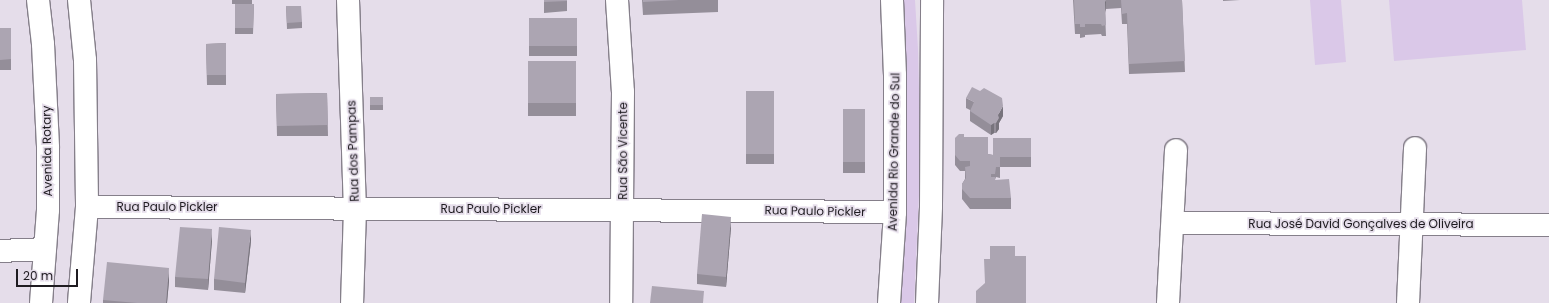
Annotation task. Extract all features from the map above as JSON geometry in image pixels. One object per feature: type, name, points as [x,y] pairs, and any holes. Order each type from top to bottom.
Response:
[{"type":"street","name":"Avenida Rotary","points":[[38,0],[43,44],[48,141],[48,210],[41,303]]},
{"type":"street","points":[[79,0],[85,60],[87,207],[79,303]]},
{"type":"street","name":"Rua dos Pampas","points":[[348,0],[355,209],[352,303]]},
{"type":"street","name":"Rua São Vicente","points":[[617,0],[623,92],[621,303]]},
{"type":"street","name":"Avenida Rio Grande do Sul","points":[[889,303],[895,212],[895,76],[892,0]]},
{"type":"street","points":[[927,303],[931,206],[932,0]]},
{"type":"street","points":[[1408,303],[1415,148]]},
{"type":"street","points":[[1168,303],[1176,150]]},
{"type":"street","name":"Rua Paulo Pickler","points":[[87,207],[623,209],[895,212]]},
{"type":"street","name":"Rua José David Gonçalves de Oliveira","points":[[1173,223],[1549,225]]},
{"type":"street","points":[[0,251],[45,249]]},
{"type":"shaded area","points":[[902,0],[915,0],[918,49],[920,128],[919,195],[914,303],[899,303],[906,102]]},
{"type":"shaded area","points":[[1310,0],[1341,0],[1346,62],[1315,65]]},
{"type":"shaded area","points":[[1389,0],[1522,0],[1526,50],[1394,61]]},
{"type":"building","points":[[544,0],[567,0],[567,1],[544,2]]},
{"type":"building","points":[[643,0],[679,0],[643,2]]},
{"type":"building","points":[[1074,0],[1106,0],[1106,25],[1085,24],[1085,27],[1080,27],[1080,24],[1075,24]]},
{"type":"building","points":[[1121,0],[1182,0],[1185,61],[1129,64],[1127,13],[1122,14]]},
{"type":"building","points":[[235,4],[254,4],[253,28],[235,28]]},
{"type":"building","points":[[286,6],[301,6],[302,22],[287,23]]},
{"type":"building","points":[[529,18],[577,18],[577,46],[529,46]]},
{"type":"building","points":[[0,28],[11,28],[11,59],[0,60]]},
{"type":"building","points":[[226,43],[226,75],[207,75],[206,44]]},
{"type":"building","points":[[528,61],[576,61],[576,103],[528,103]]},
{"type":"building","points":[[972,87],[980,91],[984,88],[1002,98],[1003,106],[996,123],[991,125],[970,111],[974,102],[966,98]]},
{"type":"building","points":[[746,91],[774,91],[774,154],[746,154]]},
{"type":"building","points":[[327,93],[328,125],[277,126],[276,94]]},
{"type":"building","points":[[370,97],[383,97],[383,105],[370,105]]},
{"type":"building","points":[[843,109],[865,109],[865,162],[843,162]]},
{"type":"building","points":[[959,134],[964,134],[964,137],[988,137],[988,154],[993,155],[993,138],[1031,138],[1031,157],[1000,157],[1000,167],[996,167],[995,174],[991,174],[991,177],[995,177],[995,180],[1009,179],[1011,198],[970,198],[962,189],[962,184],[966,178],[965,167],[970,166],[970,161],[960,161],[955,155],[955,138]]},
{"type":"building","points":[[702,214],[731,217],[726,277],[697,274]]},
{"type":"building","points":[[180,227],[212,229],[208,279],[175,277]]},
{"type":"building","points":[[219,227],[251,230],[245,283],[214,279]]},
{"type":"building","points":[[990,246],[1015,246],[1015,256],[1026,256],[1026,303],[976,303],[976,291],[985,283],[984,259],[990,259]]},
{"type":"building","points":[[107,262],[169,268],[166,303],[137,303],[103,300]]},
{"type":"building","points":[[652,286],[704,291],[703,303],[650,303]]}]
